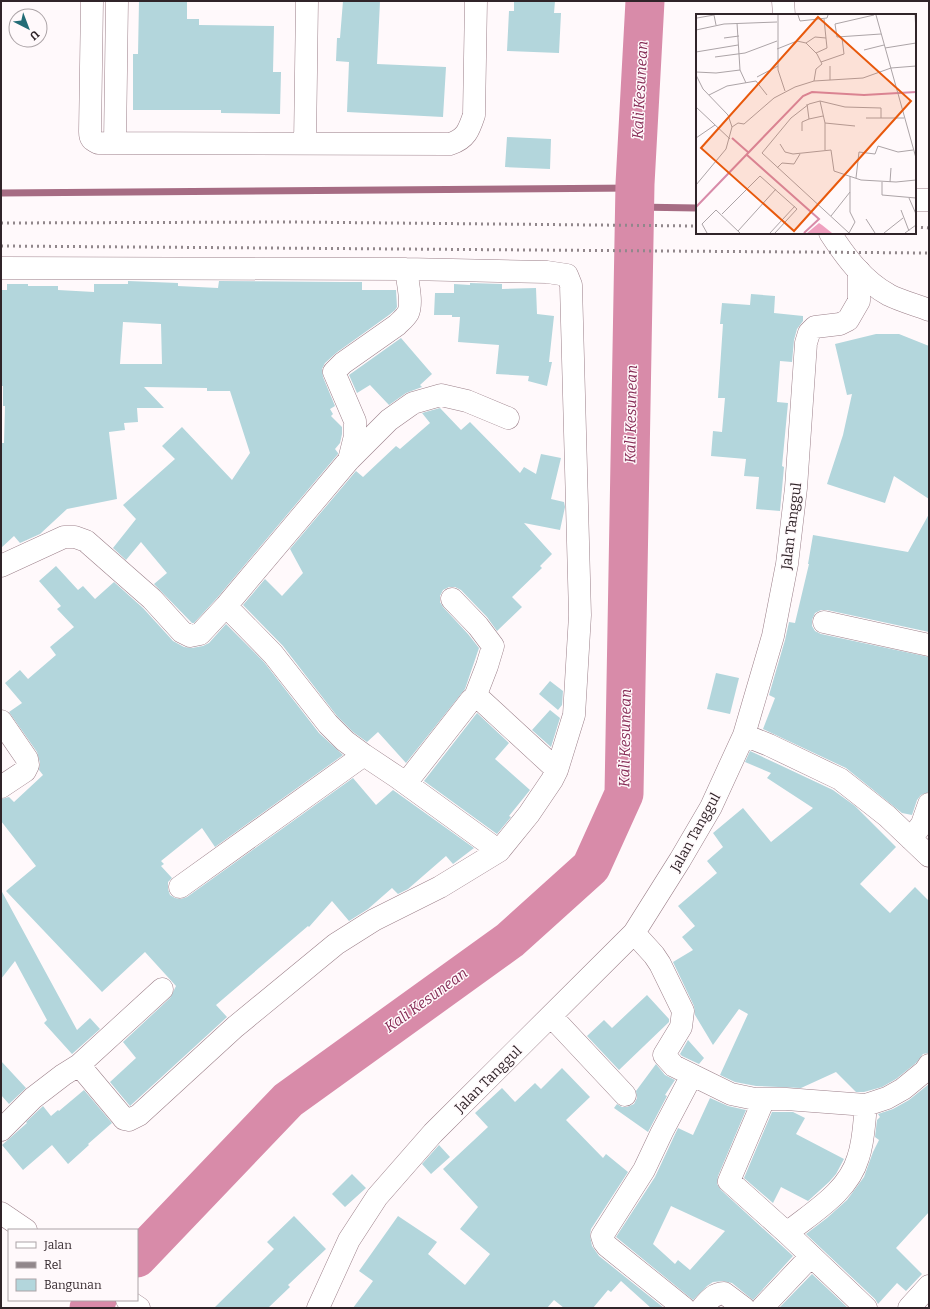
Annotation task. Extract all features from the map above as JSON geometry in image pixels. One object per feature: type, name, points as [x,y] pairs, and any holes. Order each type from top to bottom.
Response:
[{"type":"street","points":[[92,1],[90,137],[98,143],[450,144],[459,141],[469,129],[474,115],[476,1]]},
{"type":"street","points":[[115,142],[117,1]]},
{"type":"street","points":[[305,143],[307,1]]},
{"type":"street","points":[[783,1],[784,14]]},
{"type":"street","points":[[916,200],[929,200]]},
{"type":"street","points":[[831,234],[842,252],[859,271],[889,295],[929,310]]},
{"type":"street","points":[[1,268],[406,269],[547,272],[566,275],[571,285],[580,615],[574,715],[557,770],[552,780],[529,814],[499,851],[440,887],[374,920],[336,944],[235,1027],[139,1115],[132,1119],[124,1119],[79,1065]]},
{"type":"street","points":[[349,460],[355,436],[355,421],[334,372],[343,363],[398,325],[408,313],[410,305],[406,269]]},
{"type":"street","name":"Jalan Tanggul","points":[[318,1308],[349,1240],[377,1197],[433,1133],[551,1016],[592,973],[634,933],[711,807],[744,735],[773,636],[787,564],[796,488],[806,343],[809,332],[815,327],[840,324],[848,320],[859,301],[859,271]]},
{"type":"street","points":[[1,566],[64,537],[75,537],[86,541],[152,599],[182,632],[190,636],[200,634],[226,606],[349,460],[389,420],[413,403],[441,395],[467,401],[508,418]]},
{"type":"street","points":[[406,783],[471,700],[475,698],[493,646],[452,599]]},
{"type":"street","points":[[226,606],[273,654],[328,724],[345,741],[406,783],[499,851]]},
{"type":"street","points":[[824,622],[929,645]]},
{"type":"street","points":[[475,698],[481,700],[557,770]]},
{"type":"street","points":[[1,721],[27,760],[28,765],[25,771],[1,787]]},
{"type":"street","points":[[744,735],[769,745],[840,779],[887,816],[929,856]]},
{"type":"street","points":[[180,887],[364,755]]},
{"type":"street","points":[[911,839],[922,824],[929,804]]},
{"type":"street","points":[[634,933],[660,964],[683,1010],[681,1027],[664,1055],[674,1066],[731,1094],[756,1099],[786,1099],[866,1106],[887,1098],[903,1089],[929,1065]]},
{"type":"street","points":[[1,1130],[33,1098],[63,1075],[79,1065],[162,989]]},
{"type":"street","points":[[551,1016],[625,1095]]},
{"type":"street","points":[[684,1308],[607,1246],[602,1236],[644,1170],[692,1075]]},
{"type":"street","points":[[764,1098],[729,1181],[787,1233],[866,1308]]},
{"type":"street","points":[[787,1233],[836,1194],[849,1178],[858,1159],[862,1144],[866,1106]]},
{"type":"street","points":[[1,1213],[25,1229]]},
{"type":"street","points":[[762,1308],[811,1256]]},
{"type":"street","points":[[909,1308],[929,1286]]},
{"type":"street","points":[[702,1308],[715,1295],[722,1293],[744,1308]]},
{"type":"street","points":[[128,1301],[139,1308]]},
{"type":"building","points":[[139,1],[187,1],[187,19],[199,19],[199,25],[274,26],[273,72],[281,72],[280,114],[221,113],[221,110],[133,110],[133,54],[138,54]]},
{"type":"building","points":[[343,1],[380,1],[377,64],[446,67],[443,117],[347,112],[349,62],[336,61],[337,38],[340,38]]},
{"type":"building","points":[[514,1],[555,1],[554,13],[561,13],[559,53],[507,51],[509,11],[514,11]]},
{"type":"building","points":[[507,137],[551,139],[550,169],[505,167]]},
{"type":"building","points":[[128,281],[178,283],[178,286],[218,288],[219,281],[362,282],[362,290],[396,290],[397,307],[395,310],[336,353],[325,363],[322,369],[323,377],[335,406],[330,409],[333,414],[331,416],[342,427],[340,443],[335,449],[338,454],[217,598],[194,623],[192,623],[154,584],[167,573],[141,542],[126,560],[113,548],[136,519],[123,505],[175,459],[162,446],[182,427],[232,480],[250,453],[230,391],[207,391],[207,388],[144,387],[164,408],[137,408],[138,422],[124,423],[125,430],[109,432],[117,499],[67,509],[40,534],[20,543],[14,536],[1,548],[1,443],[4,443],[5,406],[3,406],[3,386],[1,386],[1,290],[7,290],[7,284],[28,284],[28,286],[58,286],[58,290],[94,292],[94,284],[128,284]],"holes":[[[123,322],[161,324],[162,364],[120,364]]]},
{"type":"building","points":[[470,283],[502,284],[502,289],[536,288],[537,314],[554,316],[549,362],[552,362],[547,386],[528,381],[529,376],[496,374],[499,345],[458,342],[460,317],[452,317],[452,315],[434,315],[435,293],[454,293],[454,284],[470,285]]},
{"type":"building","points":[[751,294],[775,296],[774,313],[803,316],[803,321],[797,329],[794,340],[792,362],[780,361],[777,402],[788,403],[782,466],[784,467],[780,511],[756,509],[759,477],[744,476],[746,459],[711,456],[713,431],[722,432],[725,398],[718,398],[723,324],[720,324],[722,303],[750,305]]},
{"type":"building","points":[[876,334],[899,334],[929,346],[929,499],[894,476],[885,503],[827,484],[843,435],[852,394],[847,395],[835,344]]},
{"type":"building","points":[[401,338],[432,374],[420,385],[422,387],[406,393],[389,405],[370,385],[357,393],[349,375]]},
{"type":"building","points":[[440,408],[461,430],[470,422],[520,473],[524,467],[536,474],[541,454],[561,458],[551,499],[564,502],[565,507],[560,530],[524,523],[552,554],[540,566],[542,568],[512,597],[522,607],[497,631],[487,617],[461,590],[455,587],[449,587],[443,590],[440,596],[440,602],[443,607],[479,648],[465,689],[406,763],[378,732],[367,742],[353,732],[337,716],[283,646],[243,605],[265,579],[282,596],[303,573],[290,549],[356,471],[363,477],[396,446],[400,449],[430,423],[422,413]]},
{"type":"building","points":[[929,514],[929,632],[827,610],[821,610],[815,613],[812,620],[812,626],[815,631],[821,634],[929,657],[929,792],[921,795],[917,800],[912,815],[902,813],[846,768],[763,729],[775,698],[769,695],[789,622],[795,623],[809,564],[813,535],[908,552]]},
{"type":"building","points":[[56,566],[78,590],[83,586],[95,599],[114,582],[143,608],[173,641],[184,647],[192,648],[209,643],[226,624],[264,662],[319,733],[343,755],[215,847],[202,828],[161,861],[164,864],[161,866],[172,878],[168,882],[170,895],[181,899],[187,897],[353,778],[376,805],[393,790],[474,848],[453,864],[446,856],[408,889],[398,894],[392,888],[368,909],[349,921],[332,901],[309,927],[308,926],[216,1005],[227,1017],[130,1106],[110,1082],[136,1058],[123,1042],[170,998],[176,986],[145,952],[102,992],[6,891],[36,866],[1,821],[1,799],[9,797],[14,802],[43,775],[39,770],[40,763],[37,752],[9,712],[22,703],[5,683],[20,670],[28,679],[56,655],[50,647],[74,627],[57,609],[61,606],[39,581]]},
{"type":"building","points":[[716,673],[739,678],[730,714],[707,709]]},
{"type":"building","points":[[550,681],[563,691],[562,705],[558,710],[539,694]]},
{"type":"building","points":[[550,710],[560,718],[551,747],[532,730]]},
{"type":"building","points":[[477,713],[509,743],[495,759],[530,790],[509,816],[511,817],[497,834],[424,781]]},
{"type":"building","points":[[750,751],[833,790],[855,806],[896,847],[860,884],[890,913],[915,887],[929,901],[929,1053],[923,1054],[916,1063],[896,1079],[882,1087],[864,1092],[856,1092],[836,1072],[801,1088],[756,1086],[735,1082],[720,1075],[748,1014],[739,1009],[713,1045],[695,1015],[694,1006],[673,962],[693,950],[682,937],[695,926],[678,906],[717,873],[707,861],[723,847],[713,833],[743,808],[771,842],[813,808],[767,778],[771,773],[745,762]]},
{"type":"building","points":[[1,890],[77,1030],[90,1018],[100,1029],[72,1054],[44,1023],[47,1020],[15,961],[1,979]]},
{"type":"building","points":[[647,995],[669,1019],[669,1022],[619,1070],[587,1036],[604,1020],[612,1028]]},
{"type":"building","points":[[688,1040],[704,1058],[699,1064],[680,1054]]},
{"type":"building","points":[[1,1061],[26,1088],[9,1104],[1,1095]]},
{"type":"building","points":[[656,1064],[665,1075],[675,1080],[665,1095],[667,1096],[648,1132],[614,1108],[617,1104],[622,1107],[627,1107],[634,1104],[637,1098],[636,1091]]},
{"type":"building","points":[[562,1068],[590,1097],[566,1120],[603,1158],[606,1154],[628,1172],[591,1229],[590,1235],[592,1246],[599,1256],[664,1308],[651,1308],[621,1281],[611,1292],[608,1290],[593,1308],[564,1308],[554,1300],[547,1308],[353,1308],[373,1281],[359,1271],[398,1216],[437,1242],[428,1254],[465,1285],[490,1254],[460,1229],[478,1207],[443,1169],[488,1127],[475,1113],[502,1088],[515,1102],[535,1083],[541,1089]]},
{"type":"building","points":[[929,1084],[929,1212],[896,1248],[922,1274],[906,1291],[897,1283],[878,1304],[875,1299],[806,1234],[847,1200],[864,1177],[879,1140],[875,1137],[877,1120],[880,1117],[878,1114],[893,1109],[909,1100]]},
{"type":"building","points":[[84,1090],[112,1123],[68,1164],[52,1145],[23,1170],[2,1145],[27,1123],[26,1122],[43,1106],[51,1116]]},
{"type":"building","points":[[710,1098],[728,1106],[746,1110],[718,1176],[717,1184],[721,1190],[793,1256],[753,1300],[732,1283],[723,1281],[713,1282],[693,1300],[616,1237],[655,1177],[678,1128],[693,1135]],"holes":[[[671,1206],[725,1231],[690,1270],[678,1260],[675,1264],[653,1244]]]},
{"type":"building","points":[[772,1112],[793,1112],[805,1118],[796,1134],[844,1159],[836,1174],[808,1201],[781,1187],[773,1203],[744,1178]]},
{"type":"building","points":[[439,1145],[450,1157],[431,1174],[422,1164]]},
{"type":"building","points":[[352,1174],[366,1188],[345,1207],[332,1194]]},
{"type":"building","points":[[294,1216],[326,1249],[288,1285],[290,1287],[268,1308],[214,1308],[274,1249],[267,1242]]},
{"type":"building","points":[[812,1274],[848,1308],[779,1308]]},
{"type":"waterway","name":"Kali Kesunean","points":[[138,1257],[288,1100],[510,940],[591,867],[624,794],[635,184],[645,1]]},
{"type":"waterway","points":[[1,193],[636,188]]},
{"type":"waterway","points":[[635,207],[696,208]]},
{"type":"waterway","name":"Kali Kesunean","points":[[89,1308],[96,1301]]},
{"type":"railway","points":[[1,223],[290,222],[696,226]]},
{"type":"railway","points":[[916,227],[929,228]]},
{"type":"railway","points":[[1,246],[929,253]]}]
